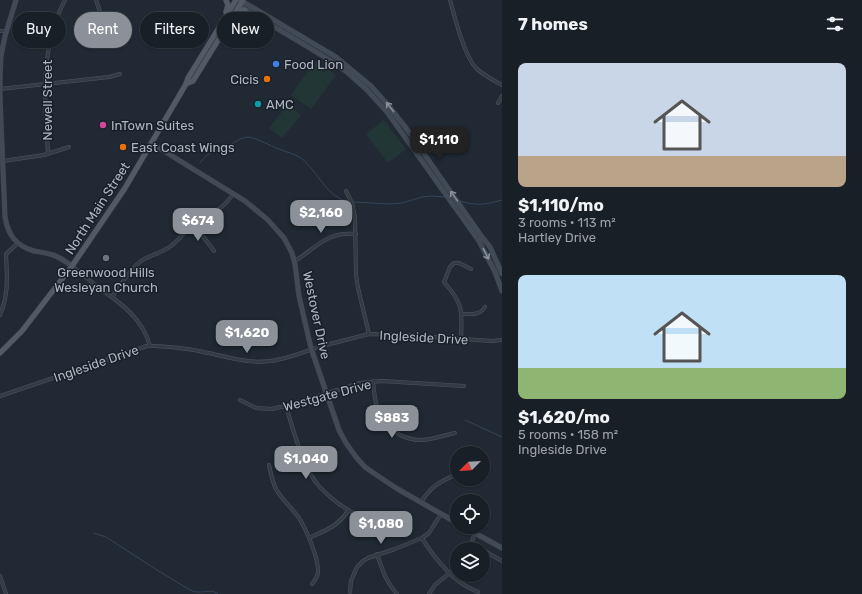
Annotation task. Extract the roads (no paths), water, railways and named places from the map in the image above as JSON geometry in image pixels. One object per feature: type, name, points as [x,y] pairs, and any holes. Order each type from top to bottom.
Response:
[{"type":"main road","points":[[226,0],[228,5],[226,12]]},
{"type":"main road","name":"North Main Street","points":[[228,12],[233,1]]},
{"type":"main road","name":"North Main Street","points":[[235,12],[241,2]]},
{"type":"main road","points":[[237,12],[245,10]]},
{"type":"main road","name":"North Main Street","points":[[0,353],[22,331],[72,266],[125,188],[217,30]]},
{"type":"main road","name":"North Main Street","points":[[186,84],[193,81],[217,42]]},
{"type":"street","points":[[16,0],[6,31],[1,56],[0,88],[5,217],[8,232],[18,243],[29,249],[54,256],[68,263],[122,305],[134,316],[145,333],[150,346]]},
{"type":"street","name":"Newell Street","points":[[46,154],[48,152],[45,84],[49,45],[52,30],[65,0]]},
{"type":"street","points":[[96,0],[100,12]]},
{"type":"street","points":[[450,0],[471,61],[483,74],[502,85]]},
{"type":"street","points":[[233,1],[241,2],[336,57],[371,86],[388,104],[490,247],[502,274]]},
{"type":"street","points":[[241,2],[245,10],[333,62],[368,90],[387,112],[479,241],[496,272],[502,291]]},
{"type":"street","points":[[0,31],[6,31]]},
{"type":"street","points":[[0,88],[109,77],[120,74]]},
{"type":"street","points":[[498,103],[502,96]]},
{"type":"street","name":"Westover Drive","points":[[151,143],[255,209],[277,230],[288,245],[295,261],[299,296],[312,350],[339,430],[346,443],[365,467],[396,488],[450,519]]},
{"type":"street","points":[[3,161],[46,154],[69,147]]},
{"type":"street","points":[[346,191],[352,203],[354,212],[356,234],[356,275],[369,334]]},
{"type":"street","points":[[112,297],[126,277],[138,264],[146,258],[170,247],[193,223],[221,208],[228,202],[233,194]]},
{"type":"street","points":[[193,223],[214,251]]},
{"type":"street","points":[[295,261],[331,237],[343,234],[356,234]]},
{"type":"street","points":[[0,254],[6,254],[18,243]]},
{"type":"street","points":[[0,315],[4,305],[7,288],[6,254]]},
{"type":"street","points":[[461,339],[462,314],[459,302],[444,282],[450,267],[454,263],[459,263],[471,269]]},
{"type":"street","points":[[462,314],[477,314],[485,307]]},
{"type":"street","name":"Ingleside Drive","points":[[0,396],[131,351],[150,346],[194,350],[241,360],[269,362],[318,347],[369,334],[492,341],[502,340]]},
{"type":"street","points":[[373,381],[379,414],[387,426],[395,432],[405,437],[422,440],[455,433]]},
{"type":"street","name":"Westgate Drive","points":[[240,400],[256,408],[271,410],[360,383],[373,381],[464,386]]},
{"type":"street","points":[[286,406],[305,462],[315,480],[325,493],[348,511],[358,515],[367,516]]},
{"type":"street","points":[[269,465],[272,479],[277,490],[299,519],[309,538],[318,567],[317,578],[312,584]]},
{"type":"street","points":[[421,502],[431,488],[450,477]]},
{"type":"street","points":[[309,538],[340,522],[348,511]]},
{"type":"street","points":[[350,592],[351,581],[357,567],[368,558],[422,538],[429,533],[441,514]]},
{"type":"street","points":[[477,534],[502,548]]},
{"type":"street","points":[[422,538],[426,546],[450,574],[442,579],[429,594]]},
{"type":"street","points":[[378,554],[383,573],[397,594]]},
{"type":"street","points":[[490,554],[502,561]]},
{"type":"street","points":[[0,576],[6,594]]},
{"type":"street","points":[[460,582],[478,592]]},
{"type":"waterway","points":[[200,163],[210,153],[241,139],[251,137],[301,158],[335,196],[350,202]]},
{"type":"waterway","points":[[353,202],[390,204],[402,203],[422,197],[445,197]]},
{"type":"waterway","points":[[459,201],[471,204],[481,204],[502,200]]},
{"type":"waterway","points":[[465,420],[502,437]]},
{"type":"waterway","points":[[94,533],[106,537],[190,590],[196,592],[213,591],[218,594]]},
{"type":"place","name":"Food Lion","points":[[276,64]]},
{"type":"place","name":"Cicis","points":[[267,79]]},
{"type":"place","name":"AMC","points":[[258,104]]},
{"type":"place","name":"InTown Suites","points":[[103,125]]},
{"type":"place","name":"East Coast Wings","points":[[123,147]]},
{"type":"place","name":"Greenwood Hills Wesleyan Church","points":[[106,258]]}]
